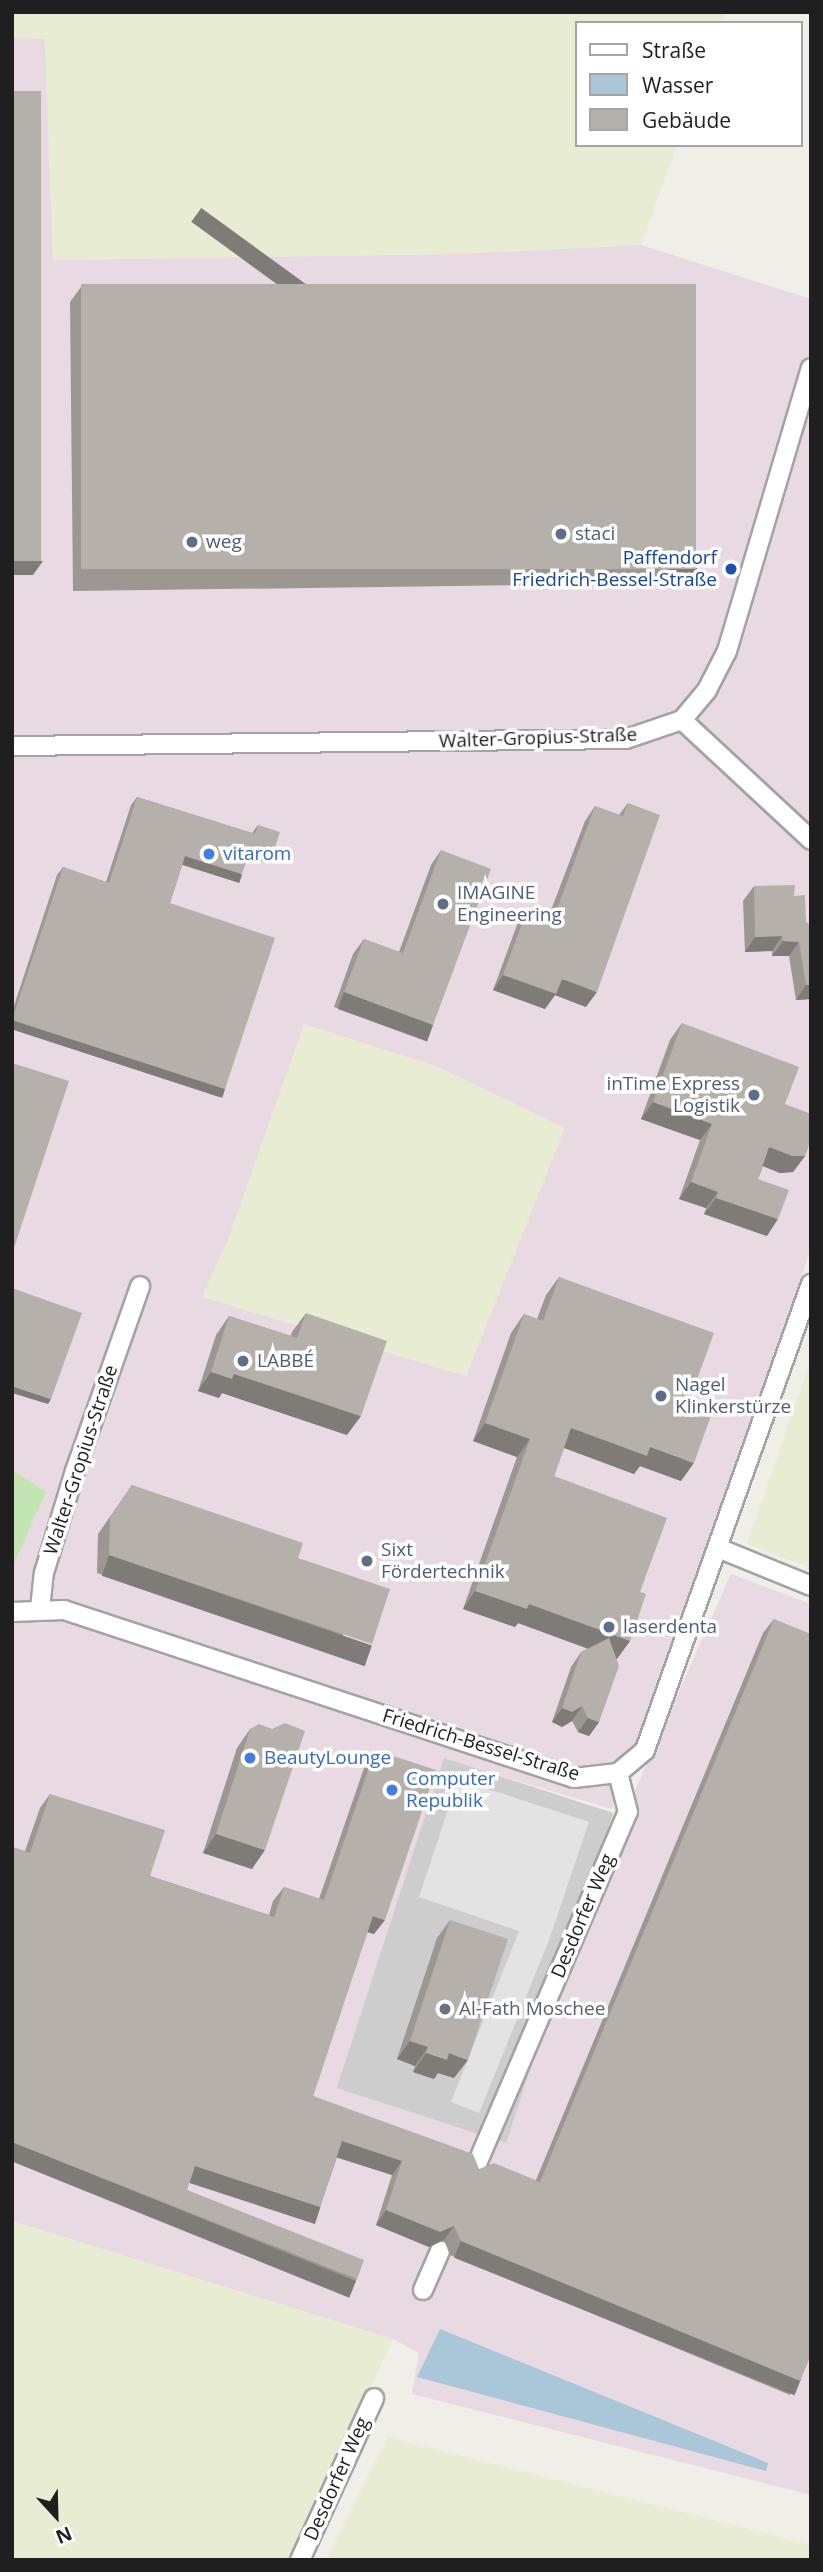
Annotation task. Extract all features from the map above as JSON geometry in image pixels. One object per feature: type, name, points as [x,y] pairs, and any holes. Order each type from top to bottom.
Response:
[{"type":"street","points":[[811,368],[727,650],[707,690],[682,720],[811,840]]},
{"type":"street","name":"Walter-Gropius-Straße","points":[[12,746],[626,739],[682,720]]},
{"type":"street","points":[[618,1773],[645,1750],[811,1284]]},
{"type":"street","name":"Walter-Gropius-Straße","points":[[40,1609],[44,1573],[71,1484],[140,1286]]},
{"type":"street","points":[[718,1548],[811,1586]]},
{"type":"street","points":[[12,1612],[40,1609]]},
{"type":"street","name":"Friedrich-Bessel-Straße","points":[[40,1609],[64,1610],[106,1623],[574,1777],[618,1773]]},
{"type":"street","name":"Desdorfer Weg","points":[[473,2173],[628,1812],[618,1773]]},
{"type":"street","points":[[423,2290],[440,2251]]},
{"type":"street","name":"Desdorfer Weg","points":[[300,2560],[374,2398]]},
{"type":"shaded area","points":[[12,38],[45,38],[53,260],[455,254],[641,245],[811,299],[811,1249],[612,1809],[444,1759],[482,2135],[731,1574],[811,1604],[811,2495],[412,2394],[419,2353],[393,2339],[12,2221],[12,1568],[42,1490],[12,1470]],"holes":[[[227,1242],[466,1376],[203,1297]]]},
{"type":"shaded area","points":[[444,1758],[613,1813],[506,2143],[337,2088]]},
{"type":"shaded area","points":[[458,1779],[589,1822],[549,1940],[479,2113],[451,2102],[519,1931],[419,1897]]},
{"type":"green space","points":[[12,12],[726,12],[723,21],[574,21],[574,147],[676,147],[641,245],[455,254],[53,260],[45,39],[12,38]]},
{"type":"green space","points":[[304,1024],[436,1066],[565,1128],[466,1376],[202,1297],[227,1242]]},
{"type":"green space","points":[[811,1359],[811,1568],[747,1544]]},
{"type":"green space","points":[[12,1470],[46,1492],[12,1568]]},
{"type":"green space","points":[[12,2221],[393,2339],[291,2560],[12,2560]]},
{"type":"green space","points":[[388,2437],[811,2545],[811,2560],[326,2560]]},
{"type":"water","points":[[440,2329],[768,2463],[766,2471],[417,2377]]},
{"type":"building","points":[[12,91],[41,91],[41,561],[12,561]]},
{"type":"building","points":[[81,284],[696,284],[696,569],[81,569]]},
{"type":"building","points":[[137,797],[255,834],[258,825],[280,832],[272,856],[250,849],[242,874],[185,856],[170,903],[275,938],[225,1089],[12,1020],[63,867],[109,883]]},
{"type":"building","points":[[628,803],[660,815],[597,992],[562,979],[556,994],[503,975],[527,910],[553,920],[595,806],[623,816]]},
{"type":"building","points":[[441,850],[491,869],[433,1025],[344,992],[364,939],[403,953]]},
{"type":"building","points":[[795,885],[794,896],[805,895],[806,922],[811,926],[811,985],[806,985],[799,942],[783,941],[782,936],[755,937],[754,886]]},
{"type":"building","points":[[682,1023],[799,1067],[785,1104],[811,1114],[811,1140],[805,1156],[792,1156],[769,1147],[758,1179],[789,1190],[778,1219],[716,1198],[718,1192],[691,1182],[712,1124],[653,1102]]},
{"type":"building","points":[[12,1063],[69,1081],[12,1254]]},
{"type":"building","points":[[559,1277],[714,1333],[689,1401],[713,1410],[694,1463],[650,1447],[647,1456],[571,1428],[554,1476],[667,1518],[640,1592],[646,1594],[630,1641],[529,1604],[527,1609],[475,1591],[530,1439],[485,1423],[524,1314],[543,1321]]},
{"type":"building","points":[[12,1288],[82,1313],[51,1399],[12,1386]]},
{"type":"building","points":[[306,1313],[387,1341],[361,1416],[234,1374],[232,1379],[211,1372],[229,1316],[297,1338]]},
{"type":"building","points":[[132,1485],[303,1543],[298,1558],[390,1589],[372,1644],[109,1555],[110,1517]]},
{"type":"building","points":[[774,1619],[811,1634],[811,2355],[800,2381],[461,2241],[454,2226],[440,2232],[386,2210],[402,2161],[342,2141],[320,2207],[195,2166],[187,2190],[364,2260],[357,2279],[12,2142],[12,1847],[30,1853],[50,1794],[165,1830],[150,1876],[274,1917],[284,1887],[324,1900],[375,1750],[436,1770],[385,1920],[373,1916],[313,2096],[473,2154],[479,2169],[494,2163],[540,2182]]},
{"type":"building","points":[[609,1638],[619,1666],[599,1722],[588,1718],[582,1706],[572,1712],[562,1708],[581,1652]]},
{"type":"building","points":[[285,1723],[305,1731],[265,1850],[216,1834],[250,1729],[259,1724],[272,1729]]},
{"type":"building","name":"Al-Fath Moschee","points":[[450,1920],[508,1939],[468,2060],[449,2053],[447,2060],[426,2053],[428,2047],[410,2041]]},
{"type":"place","name":"staci","points":[[561,534]]},
{"type":"place","name":"weg","points":[[192,542]]},
{"type":"place","name":"Paffendorf Friedrich-Bessel-Straße","points":[[731,569]]},
{"type":"place","name":"vitarom","points":[[209,854]]},
{"type":"place","name":"IMAGINE Engineering","points":[[443,904]]},
{"type":"place","name":"inTime Express Logistik","points":[[754,1095]]},
{"type":"place","name":"LABBÉ","points":[[243,1361]]},
{"type":"place","name":"Nagel Klinkerstürze","points":[[661,1396]]},
{"type":"place","name":"Sixt Fördertechnik","points":[[367,1561]]},
{"type":"place","name":"laserdenta","points":[[609,1627]]},
{"type":"place","name":"BeautyLounge","points":[[250,1758]]},
{"type":"place","name":"Computer Republik","points":[[392,1790]]},
{"type":"place","name":"Al-Fath Moschee","points":[[445,2009]]}]
